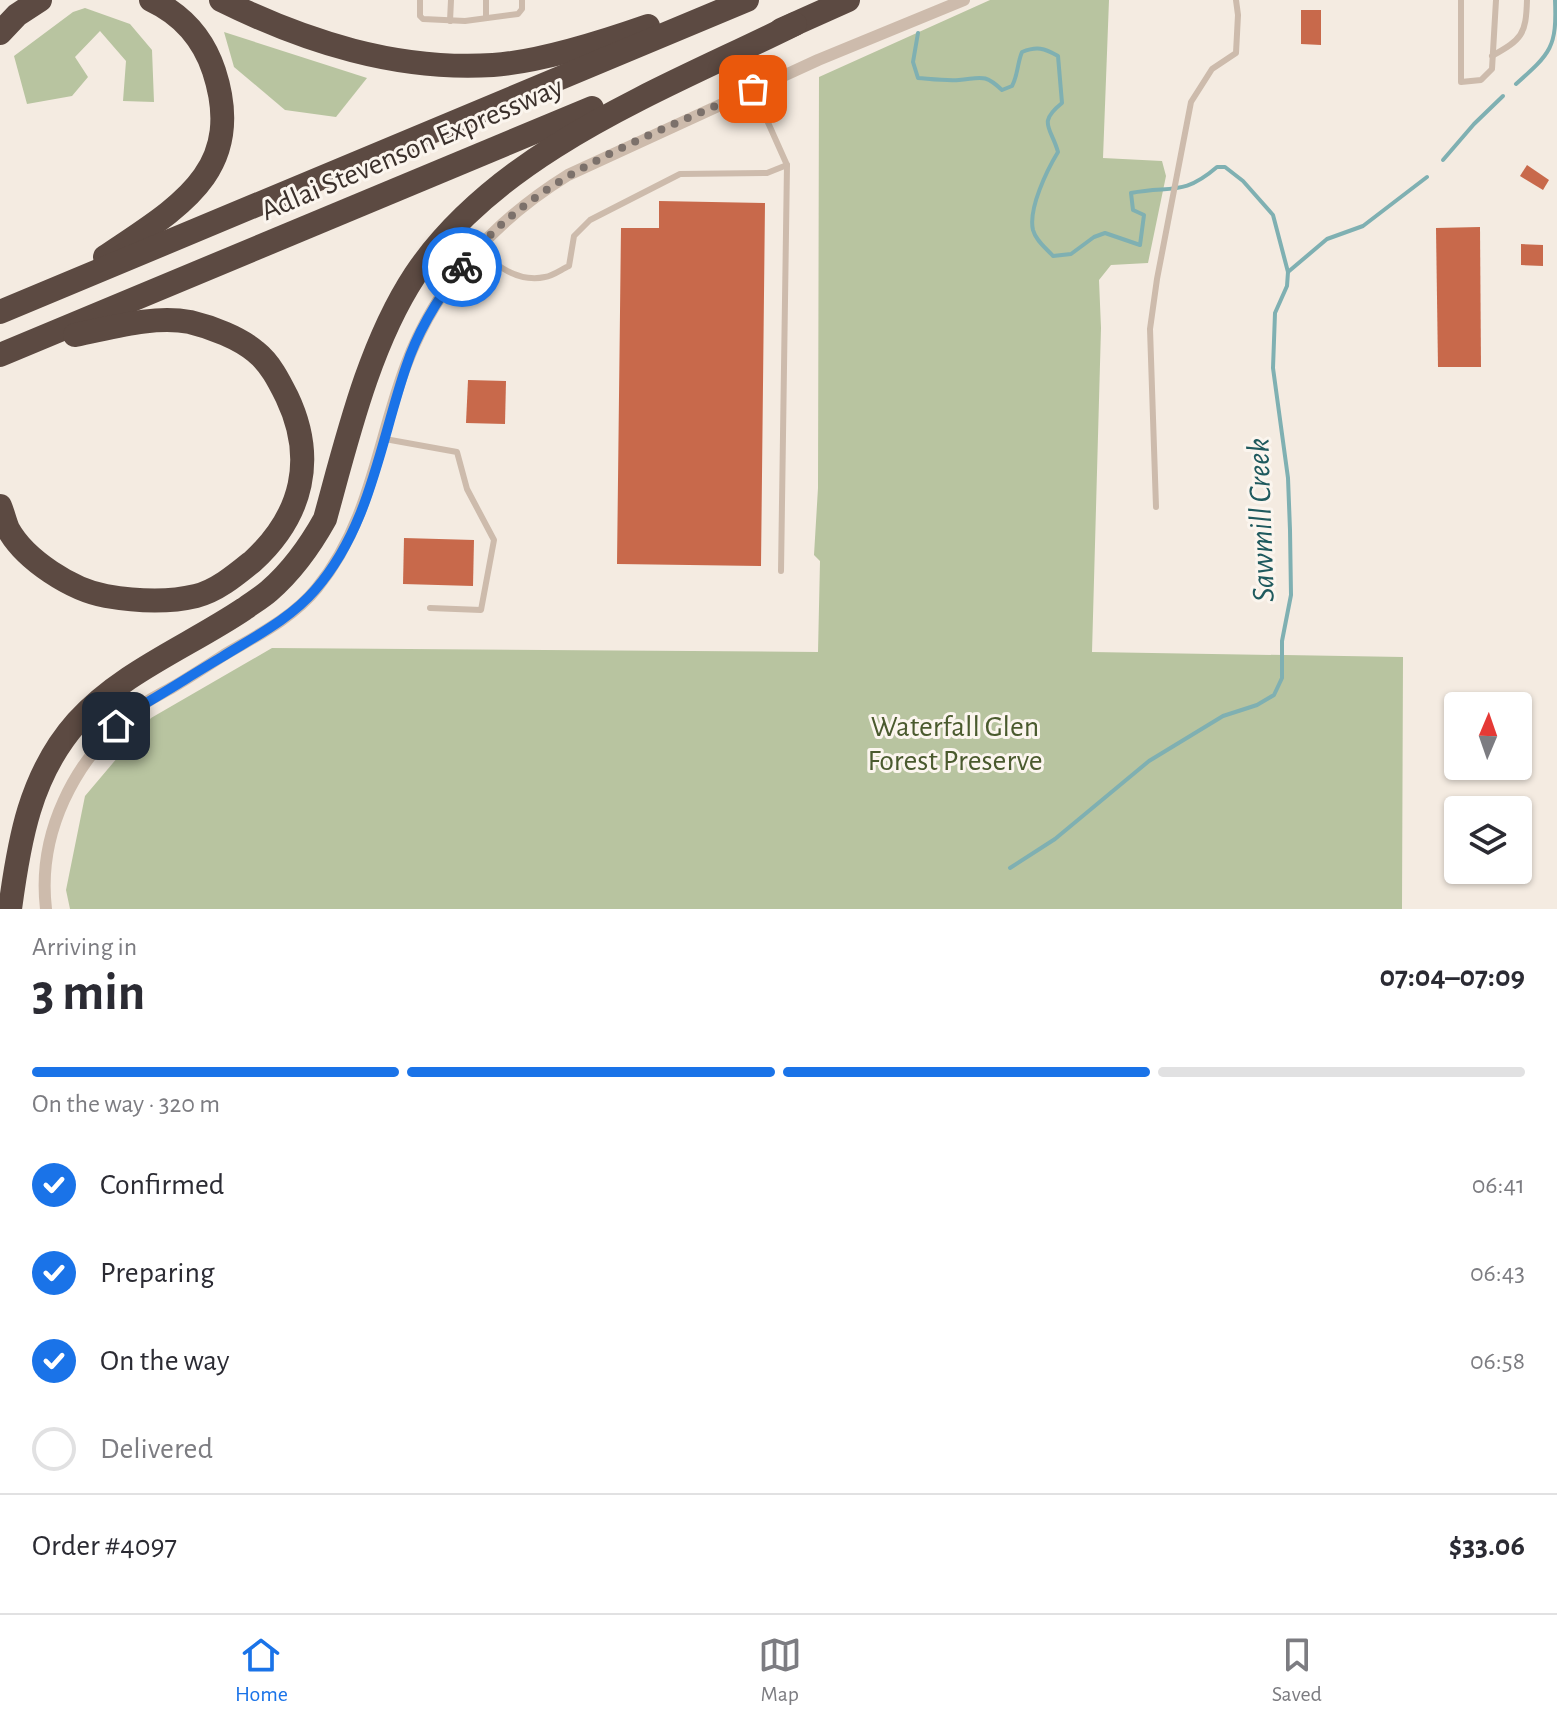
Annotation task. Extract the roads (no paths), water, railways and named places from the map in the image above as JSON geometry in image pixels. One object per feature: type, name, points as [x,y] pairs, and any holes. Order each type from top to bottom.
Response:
[{"type":"highway","points":[[0,33],[17,15],[40,0]]},
{"type":"highway","points":[[62,287],[179,206],[212,166],[221,140],[224,122],[221,100],[202,42],[180,17],[151,0]]},
{"type":"highway","points":[[221,0],[321,43],[360,53],[400,61],[495,65],[630,32],[727,0]]},
{"type":"highway","name":"Adlai Stevenson Expressway","points":[[0,312],[747,0]]},
{"type":"highway","name":"Adlai Stevenson Expressway","points":[[11,350],[848,0]]},
{"type":"highway","points":[[10,909],[25,818],[45,769],[76,723],[129,678],[220,625],[267,593],[312,542],[325,519],[376,352],[415,276],[461,218],[538,156],[576,132],[795,24]]},
{"type":"highway","points":[[0,506],[9,530],[41,564],[63,581],[90,593],[139,601],[199,595],[239,573],[278,535],[300,488],[303,456],[299,425],[270,367],[256,351],[218,332],[188,322],[130,324],[11,350]]},
{"type":"street","points":[[46,909],[44,887],[54,820],[76,775],[99,742],[134,710],[274,625],[315,591],[341,555],[358,519],[406,365],[434,303],[477,248],[536,195],[568,175],[753,89],[964,0]]},
{"type":"lane","points":[[420,0],[420,16],[423,19],[450,21],[518,14],[522,9],[522,0]]},
{"type":"lane","points":[[450,21],[451,0]]},
{"type":"lane","points":[[486,0],[486,18]]},
{"type":"lane","points":[[1156,507],[1150,329],[1191,102],[1212,69],[1236,53],[1236,0]]},
{"type":"lane","points":[[1461,0],[1461,82],[1481,80],[1492,69],[1496,0]]},
{"type":"lane","points":[[1492,56],[1518,41],[1526,26],[1527,0]]},
{"type":"lane","points":[[753,89],[787,165],[781,571]]},
{"type":"lane","points":[[477,248],[497,267],[517,275],[545,278],[569,266],[574,236],[590,220],[680,174],[767,173],[787,165]]},
{"type":"lane","points":[[385,439],[457,452],[467,489],[494,540],[481,610],[430,608]]},
{"type":"waterway","name":"Sawmill Creek","points":[[1516,84],[1549,48],[1555,29],[1555,0]]},
{"type":"waterway","points":[[918,33],[913,62],[918,78],[982,78],[1002,90],[1012,86],[1022,52],[1040,49],[1058,56],[1062,103],[1048,121],[1058,152],[1040,190],[1032,221],[1036,238],[1053,256],[1071,254],[1105,233],[1140,245],[1144,215],[1133,210],[1131,193],[1185,186],[1217,167],[1225,167],[1243,181],[1273,215],[1288,272],[1287,286],[1275,313],[1273,368],[1288,478],[1290,530],[1291,595],[1282,641],[1282,678],[1274,695],[1257,705],[1223,716],[1149,761],[1055,839],[1010,868]]},
{"type":"waterway","name":"Sawmill Creek","points":[[1443,160],[1503,96]]},
{"type":"waterway","name":"Sawmill Creek","points":[[1288,272],[1327,239],[1363,226],[1427,177]]},
{"type":"park label","name":"Waterfall Glen Forest Preserve","points":[[955,744]]}]
